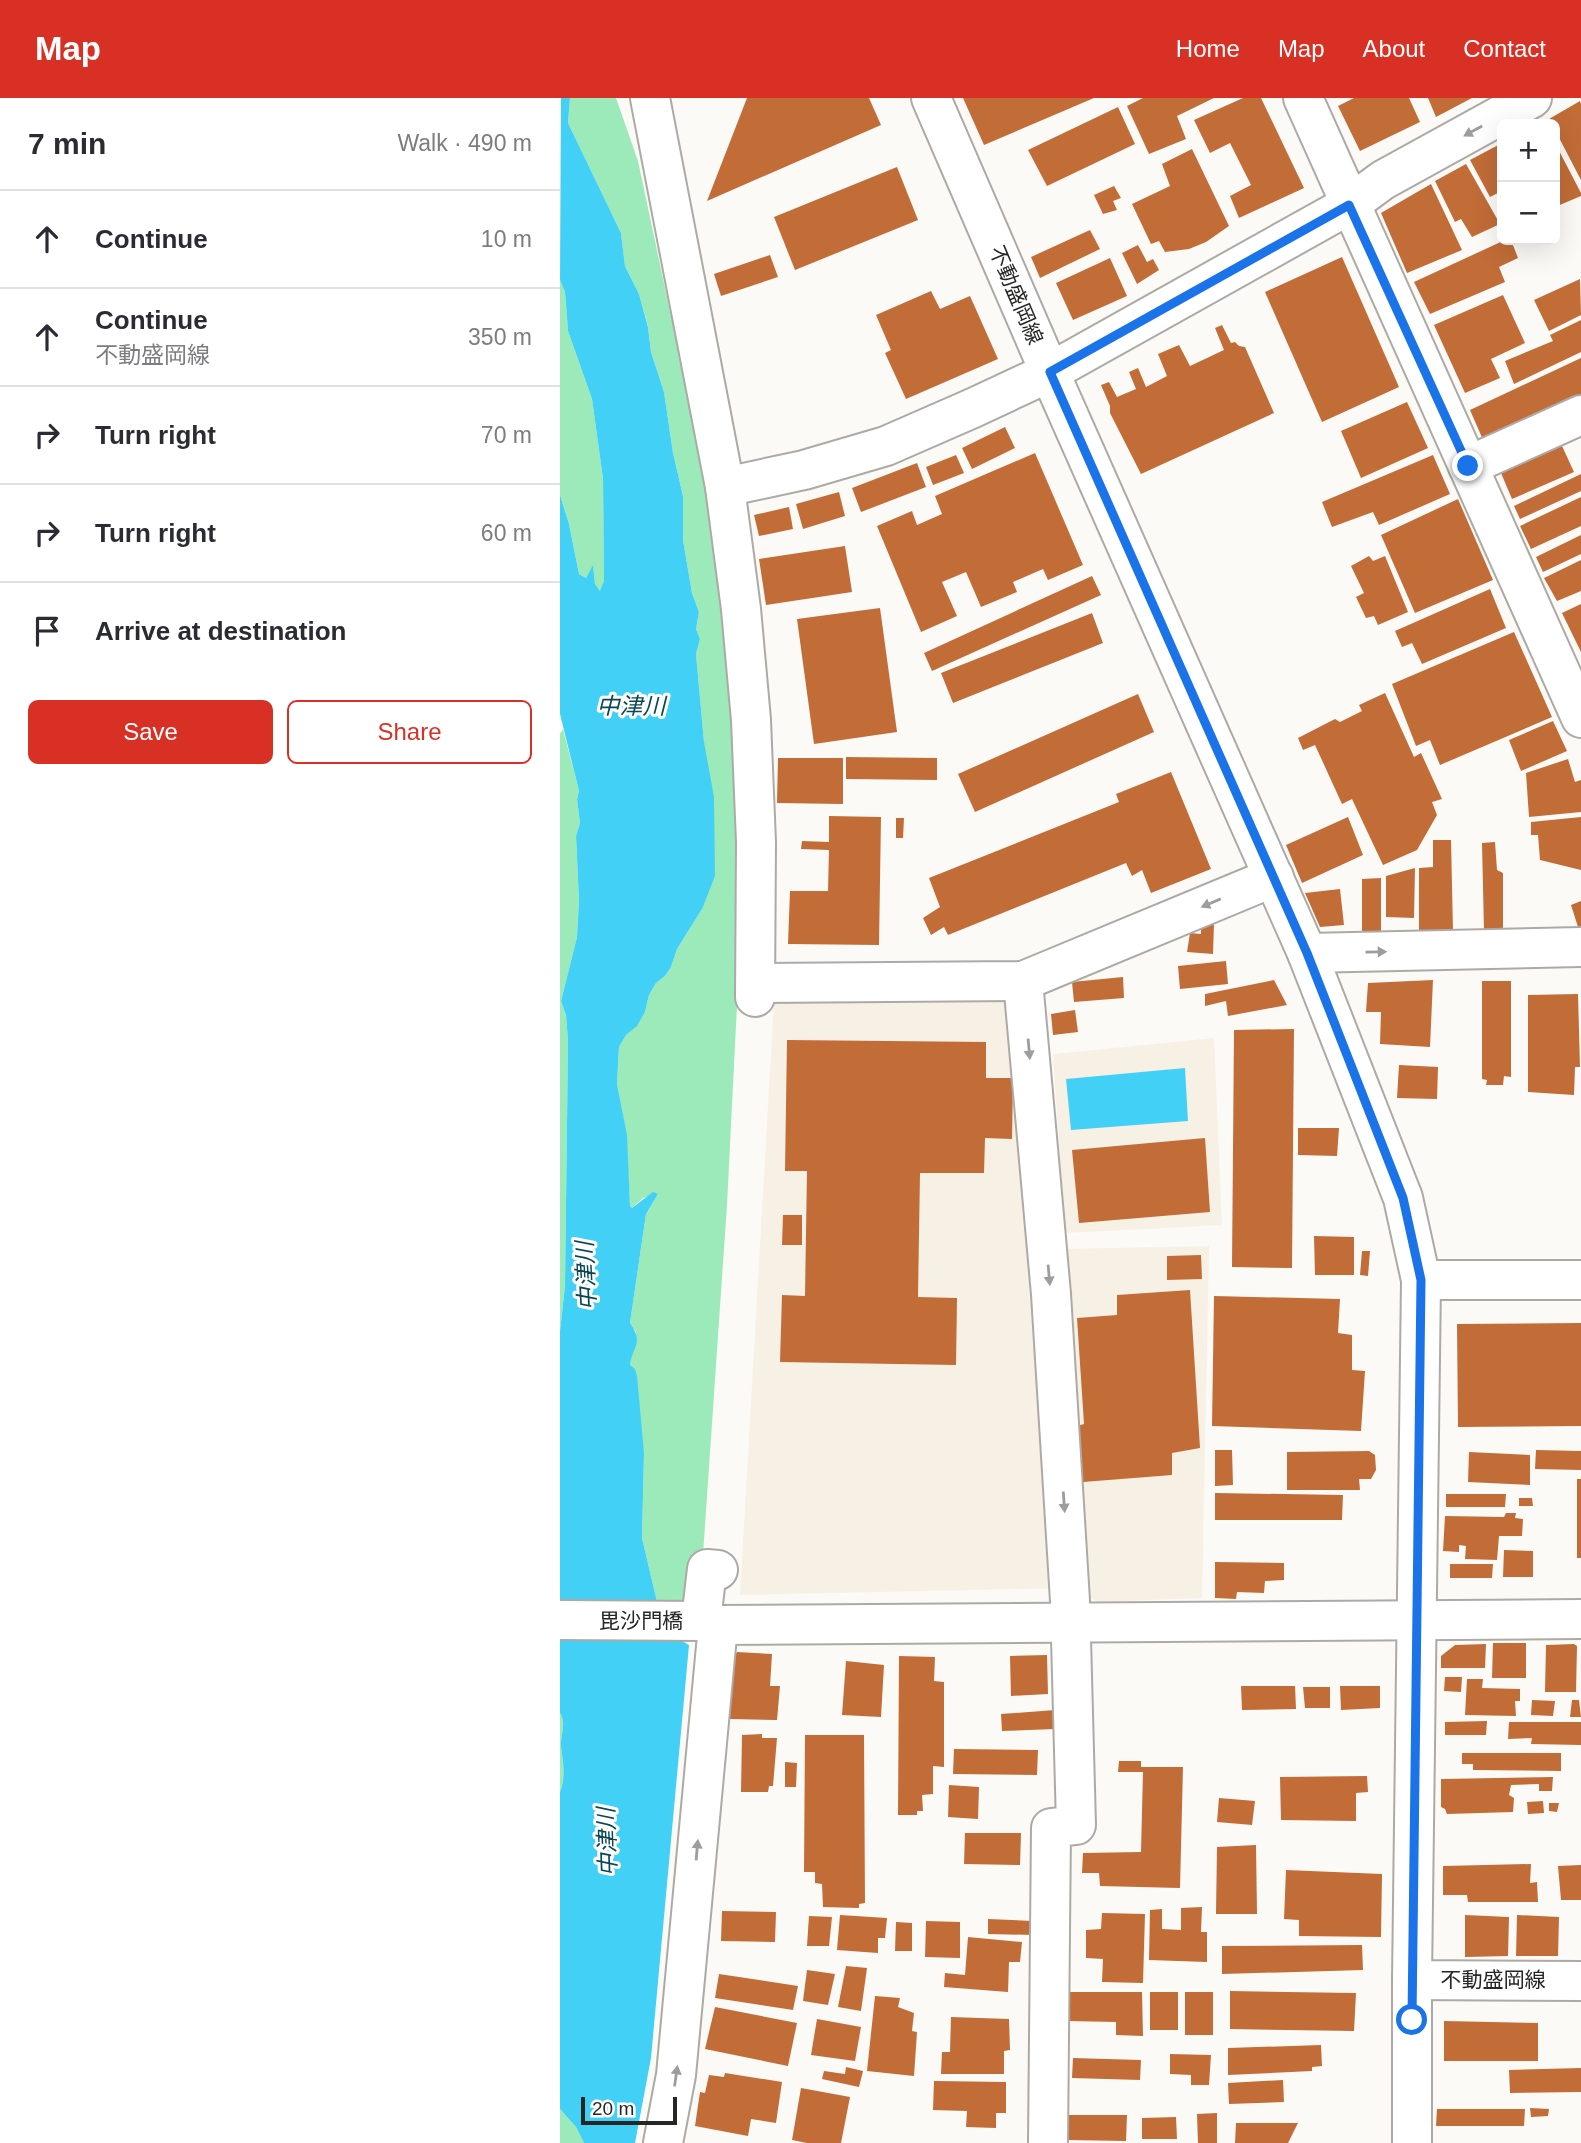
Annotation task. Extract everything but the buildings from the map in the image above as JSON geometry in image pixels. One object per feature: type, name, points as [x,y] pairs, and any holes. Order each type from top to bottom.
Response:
[{"type":"street","points":[[650,98],[725,487],[741,610],[751,720],[756,842],[755,990],[1023,981],[1274,877]]},
{"type":"street","name":"不動盛岡線","points":[[931,98],[1307,953],[1403,1198],[1421,1280],[1412,1980],[1581,1981]]},
{"type":"street","points":[[1303,98],[1581,718]]},
{"type":"street","points":[[725,487],[804,470],[886,446],[1050,372],[1349,205],[1383,180],[1532,98]]},
{"type":"street","points":[[1468,466],[1581,415]]},
{"type":"street","points":[[1307,953],[1581,947]]},
{"type":"street","points":[[1023,981],[1051,1294],[1071,1624],[1076,1825],[1051,1828],[1048,2143]]},
{"type":"street","points":[[1421,1280],[1581,1280]]},
{"type":"street","name":"毘沙門橋","points":[[560,1620],[701,1621],[707,1569],[718,1570]]},
{"type":"street","points":[[663,2143],[676,2075],[718,1625],[1581,1619]]},
{"type":"street","points":[[1412,1980],[1412,2143]]},
{"type":"shaded area","points":[[774,1001],[1014,1001],[1060,1588],[740,1595]]},
{"type":"shaded area","points":[[1214,1038],[1222,1225],[1065,1233],[1053,1054]]},
{"type":"shaded area","points":[[1209,1246],[1202,1598],[1097,1602],[1084,1593],[1059,1249]]},
{"type":"green space","points":[[570,98],[616,98],[638,161],[709,505],[734,704],[739,865],[737,1006],[727,1205],[702,1569],[699,1602],[658,1606],[642,1538],[644,1453],[630,1365],[636,1332],[630,1323],[646,1214],[658,1194],[643,1198],[632,1208],[630,1206],[626,1133],[617,1084],[619,1047],[645,1012],[649,995],[671,967],[677,949],[702,909],[704,742],[696,654],[700,639],[696,629],[699,612],[692,593],[683,540],[683,496],[673,453],[664,392],[651,352],[648,326],[639,294],[625,266],[621,233],[568,123]]},
{"type":"green space","points":[[560,280],[565,292],[568,331],[592,399],[603,479],[604,581],[601,592],[595,584],[593,566],[586,578],[579,574],[560,495]]},
{"type":"green space","points":[[563,729],[579,791],[577,799],[580,823],[576,836],[579,901],[577,937],[561,1001],[566,1015],[568,1041],[565,1286],[560,1331],[560,734]]},
{"type":"green space","points":[[560,1713],[563,1721],[563,1780],[560,1792]]},
{"type":"green space","points":[[560,2109],[576,2127],[584,2143],[560,2143]]},
{"type":"water","name":"中津川","points":[[561,98],[570,98],[568,123],[621,233],[625,266],[639,294],[648,327],[651,352],[664,392],[673,453],[683,496],[683,540],[692,593],[699,612],[696,629],[700,639],[696,654],[704,742],[714,797],[715,876],[702,909],[677,949],[671,967],[656,983],[637,1026],[626,1035],[619,1047],[617,1084],[627,1135],[630,1206],[632,1208],[653,1192],[658,1194],[646,1214],[630,1323],[637,1340],[630,1365],[637,1376],[644,1453],[642,1538],[658,1606],[668,1633],[689,1645],[651,2058],[635,2143],[584,2143],[576,2127],[560,2109],[560,1792],[563,1780],[563,1721],[560,1713],[560,1331],[565,1286],[568,1041],[566,1015],[561,1001],[577,937],[579,901],[576,836],[580,823],[577,799],[579,791],[560,714],[560,495],[579,574],[586,578],[593,565],[595,584],[600,591],[604,581],[603,479],[592,399],[568,331],[565,292],[560,280]]},
{"type":"water","points":[[1185,1068],[1188,1121],[1071,1130],[1066,1079]]},
{"type":"route","points":[[1412,2020],[1421,1280],[1403,1198],[1307,953],[1050,372],[1349,205],[1468,466]]}]
